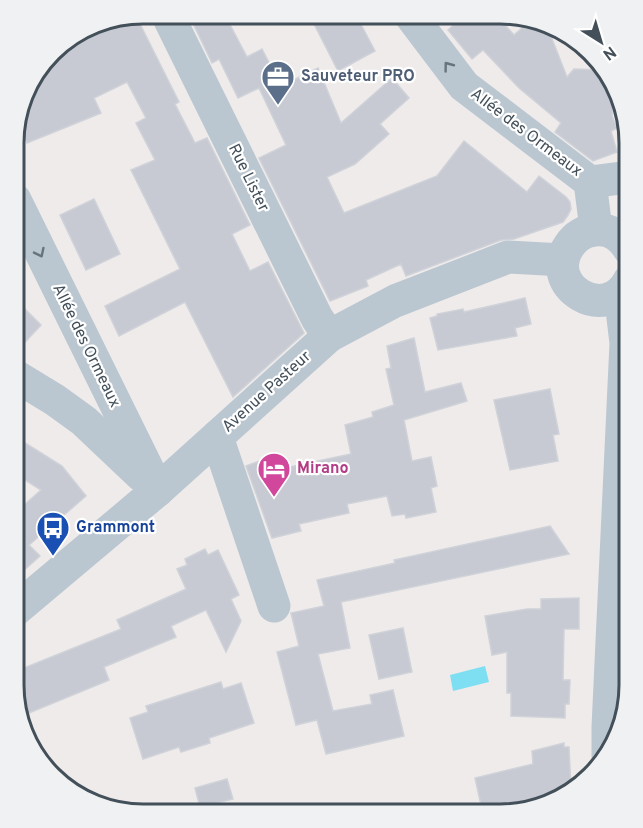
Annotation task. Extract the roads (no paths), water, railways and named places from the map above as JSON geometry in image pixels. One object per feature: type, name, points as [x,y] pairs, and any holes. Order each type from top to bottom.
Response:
[{"type":"street","name":"Rue Lister","points":[[172,24],[317,318],[329,336]]},
{"type":"street","name":"Allée des Ormeaux","points":[[417,24],[464,86],[590,182],[596,229]]},
{"type":"street","points":[[590,182],[619,178]]},
{"type":"street","name":"Allée des Ormeaux","points":[[24,219],[158,490]]},
{"type":"street","points":[[619,236],[607,230],[596,229],[584,232],[574,238],[563,260],[566,280],[580,296],[600,301],[619,290]]},
{"type":"street","name":"Avenue Pasteur","points":[[24,603],[158,490],[329,336],[395,301],[508,257],[563,260]]},
{"type":"street","points":[[24,381],[84,421],[158,490]]},
{"type":"street","points":[[217,437],[274,606]]},
{"type":"street","points":[[608,736],[619,488]]},
{"type":"water","points":[[485,666],[489,682],[453,691],[450,675]]},
{"type":"place","name":"Sauveteur PRO","points":[[278,106]]},
{"type":"place","name":"Mirano","points":[[274,498]]},
{"type":"place","name":"Grammont","points":[[53,557]]}]
